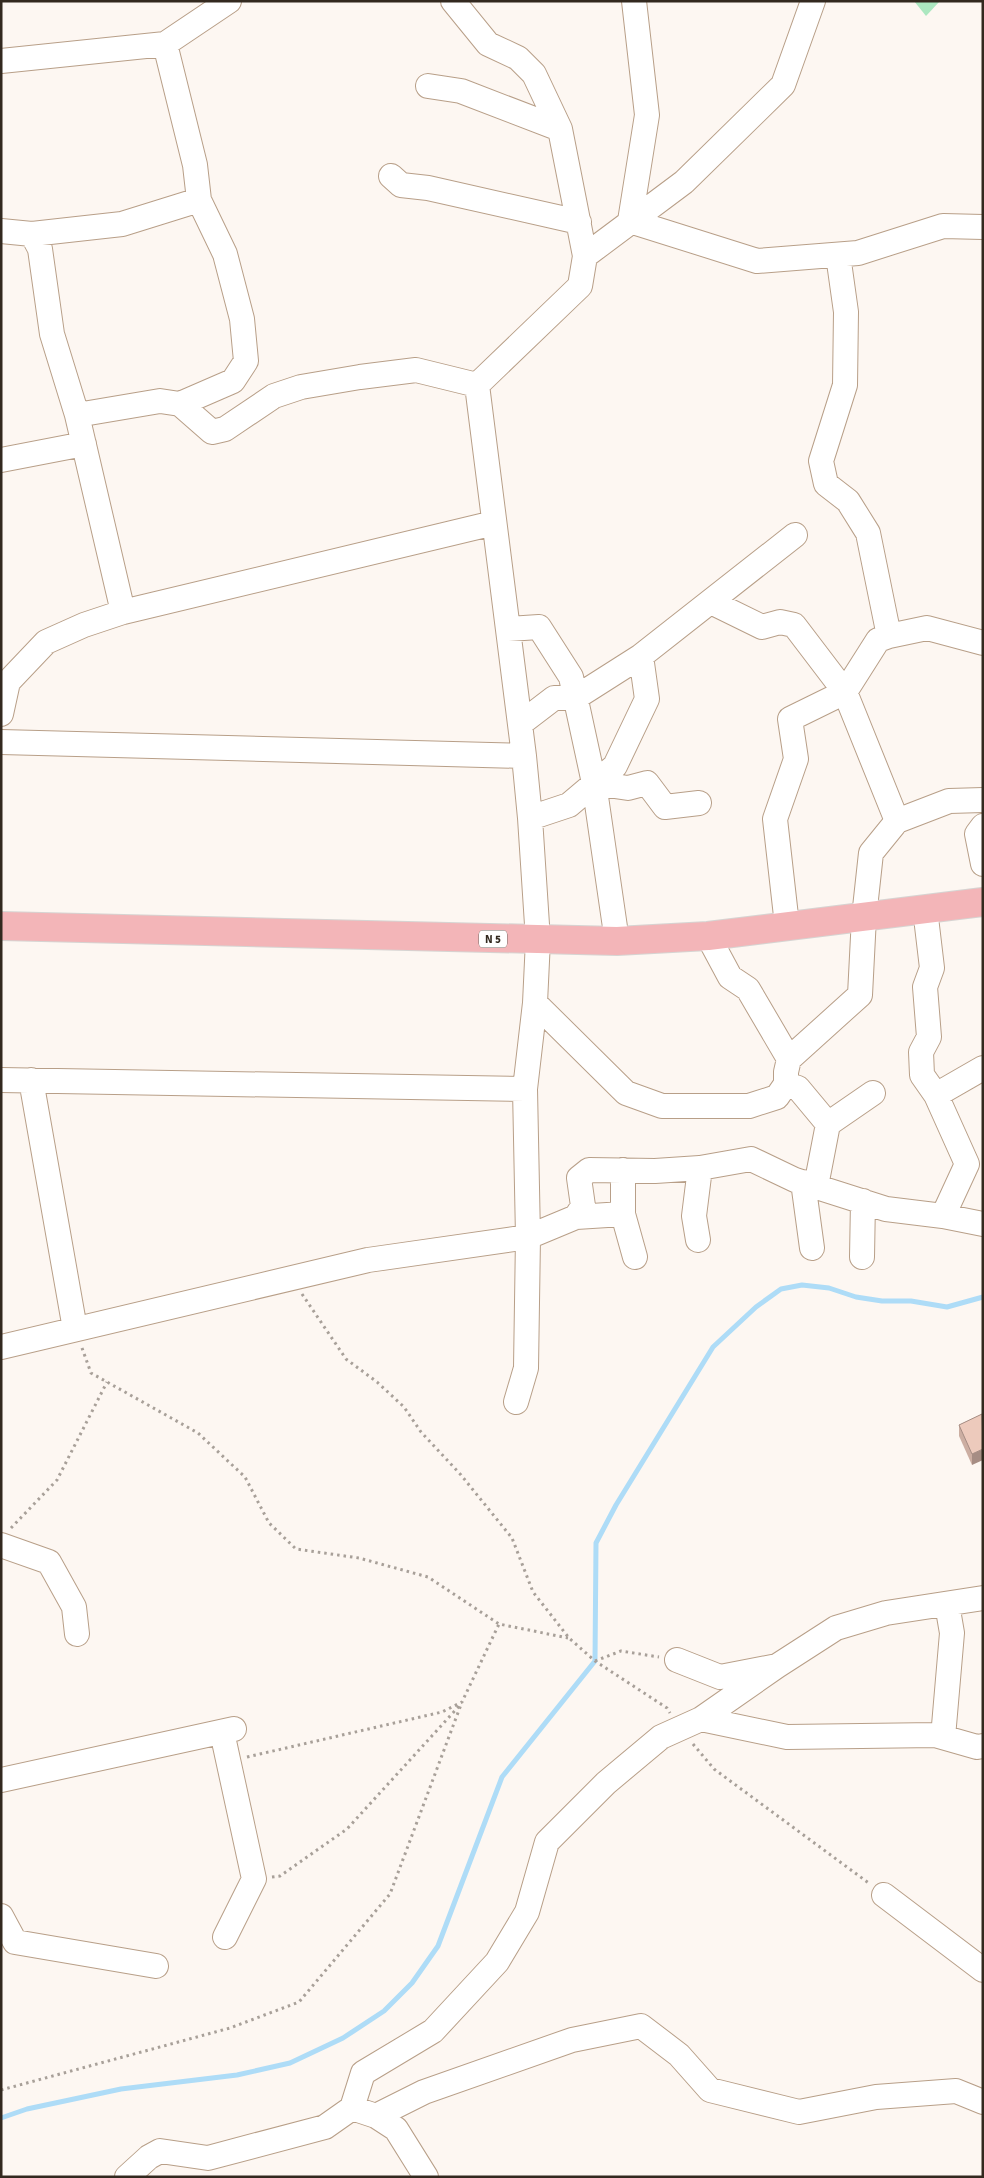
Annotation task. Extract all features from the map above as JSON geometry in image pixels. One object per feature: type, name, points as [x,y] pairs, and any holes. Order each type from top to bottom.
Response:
[{"type":"highway","name":"N 5","points":[[1,926],[617,941],[708,936],[983,902]]},
{"type":"street","points":[[1,61],[165,44],[229,1]]},
{"type":"street","points":[[453,1],[488,44],[518,58],[534,74],[560,129],[585,256],[580,286],[477,384]]},
{"type":"street","points":[[630,221],[647,114],[634,1]]},
{"type":"street","points":[[585,256],[684,182],[783,85],[813,1]]},
{"type":"street","points":[[77,415],[160,402],[180,404],[234,381],[246,361],[242,319],[225,254],[199,200],[195,165],[165,44]]},
{"type":"street","points":[[428,86],[462,91],[560,129]]},
{"type":"street","points":[[391,176],[401,185],[428,188],[579,222]]},
{"type":"street","points":[[1,231],[32,234],[122,224],[199,200]]},
{"type":"street","points":[[630,221],[757,261],[858,253],[943,226],[983,228]]},
{"type":"street","points":[[32,234],[40,249],[52,334],[77,415],[123,612]]},
{"type":"street","points":[[838,255],[846,312],[845,385],[821,461],[826,484],[848,500],[868,533],[889,636]]},
{"type":"street","points":[[180,404],[212,432],[225,429],[274,396],[301,388],[360,377],[416,370],[477,384]]},
{"type":"street","points":[[477,384],[524,756],[538,940],[535,1003],[525,1089],[528,1237],[526,1368],[516,1402]]},
{"type":"street","points":[[1,460],[84,444]]},
{"type":"street","points":[[1,714],[4,679],[46,642],[84,624],[123,612],[494,523]]},
{"type":"street","points":[[520,724],[554,698],[575,698],[641,656],[795,535]]},
{"type":"street","points":[[711,602],[762,627],[780,622],[794,625],[845,692],[897,821]]},
{"type":"street","points":[[508,629],[539,627],[571,676],[594,783],[617,941]]},
{"type":"street","points":[[787,925],[775,819],[796,759],[790,719],[845,692],[878,640],[927,628],[983,643]]},
{"type":"street","points":[[530,818],[569,805],[615,766],[647,699],[641,656]]},
{"type":"street","points":[[1,742],[524,756]]},
{"type":"street","points":[[594,783],[628,788],[647,783],[665,807],[699,803]]},
{"type":"street","points":[[535,1003],[626,1093],[662,1106],[749,1106],[777,1097],[786,1084],[789,1059],[860,995],[864,917],[871,853],[897,821],[949,801],[983,800]]},
{"type":"street","points":[[983,826],[977,834],[983,864]]},
{"type":"street","points":[[925,909],[932,968],[925,987],[929,1037],[921,1052],[922,1075],[936,1095],[967,1164],[943,1216]]},
{"type":"street","points":[[708,936],[730,977],[748,989],[789,1059]]},
{"type":"street","points":[[936,1095],[983,1068]]},
{"type":"street","points":[[1,1080],[525,1089]]},
{"type":"street","points":[[31,1080],[75,1330]]},
{"type":"street","points":[[786,1084],[798,1088],[828,1124]]},
{"type":"street","points":[[812,1248],[809,1184],[828,1124],[873,1093]]},
{"type":"street","points":[[576,1217],[583,1206],[579,1178],[589,1170],[655,1171],[700,1168],[751,1160],[809,1184],[886,1209],[943,1216],[983,1224]]},
{"type":"street","points":[[698,1240],[694,1216],[700,1168]]},
{"type":"street","points":[[623,1170],[623,1214],[635,1257]]},
{"type":"street","points":[[862,1257],[863,1201]]},
{"type":"street","points":[[1,1347],[368,1260],[528,1237],[576,1217],[623,1214]]},
{"type":"street","points":[[5,1538],[49,1562],[74,1607],[77,1634]]},
{"type":"street","points":[[127,2177],[149,2156],[160,2151],[208,2158],[324,2127],[352,2108],[363,2073],[433,2031],[496,1962],[527,1912],[547,1842],[606,1783],[662,1737],[690,1724],[836,1628],[886,1613],[983,1598]]},
{"type":"street","points":[[943,1737],[952,1633],[947,1604]]},
{"type":"street","points":[[677,1660],[720,1677],[777,1666]]},
{"type":"street","points":[[690,1724],[787,1737],[935,1735],[981,1749]]},
{"type":"street","points":[[1,1780],[228,1731],[228,1762],[254,1880],[225,1937]]},
{"type":"street","points":[[884,1895],[983,1970]]},
{"type":"street","points":[[1,1916],[15,1942],[156,1966]]},
{"type":"street","points":[[376,2116],[424,2092],[572,2040],[641,2026],[679,2055],[710,2090],[799,2112],[876,2097],[956,2091],[983,2102]]},
{"type":"street","points":[[352,2108],[376,2116],[396,2129],[426,2177]]},
{"type":"path","points":[[291,1278],[346,1359],[377,1382],[404,1407],[422,1432],[461,1475],[512,1538],[533,1592],[569,1638],[595,1661],[690,1724],[714,1769],[884,1895]]},
{"type":"path","points":[[75,1330],[91,1373],[198,1433],[245,1477],[269,1522],[296,1549],[359,1558],[428,1577],[500,1624],[569,1638]]},
{"type":"path","points":[[5,1538],[57,1480],[107,1382]]},
{"type":"path","points":[[1,2090],[230,2028],[299,2002],[390,1894],[462,1702],[500,1624]]},
{"type":"path","points":[[595,1661],[621,1651],[677,1660]]},
{"type":"path","points":[[228,1762],[442,1712],[462,1702]]},
{"type":"path","points":[[254,1880],[280,1876],[347,1829],[462,1702]]},
{"type":"green space","points":[[914,1],[940,1],[926,16]]},
{"type":"building","points":[[982,1414],[983,1449],[972,1454],[959,1425]]},
{"type":"waterway","points":[[1,2118],[27,2109],[121,2089],[237,2075],[290,2063],[343,2038],[384,2011],[412,1983],[438,1946],[502,1777],[595,1661],[596,1543],[616,1505],[713,1347],[756,1307],[781,1289],[802,1285],[829,1288],[856,1297],[882,1301],[911,1301],[947,1307],[983,1297]]}]
